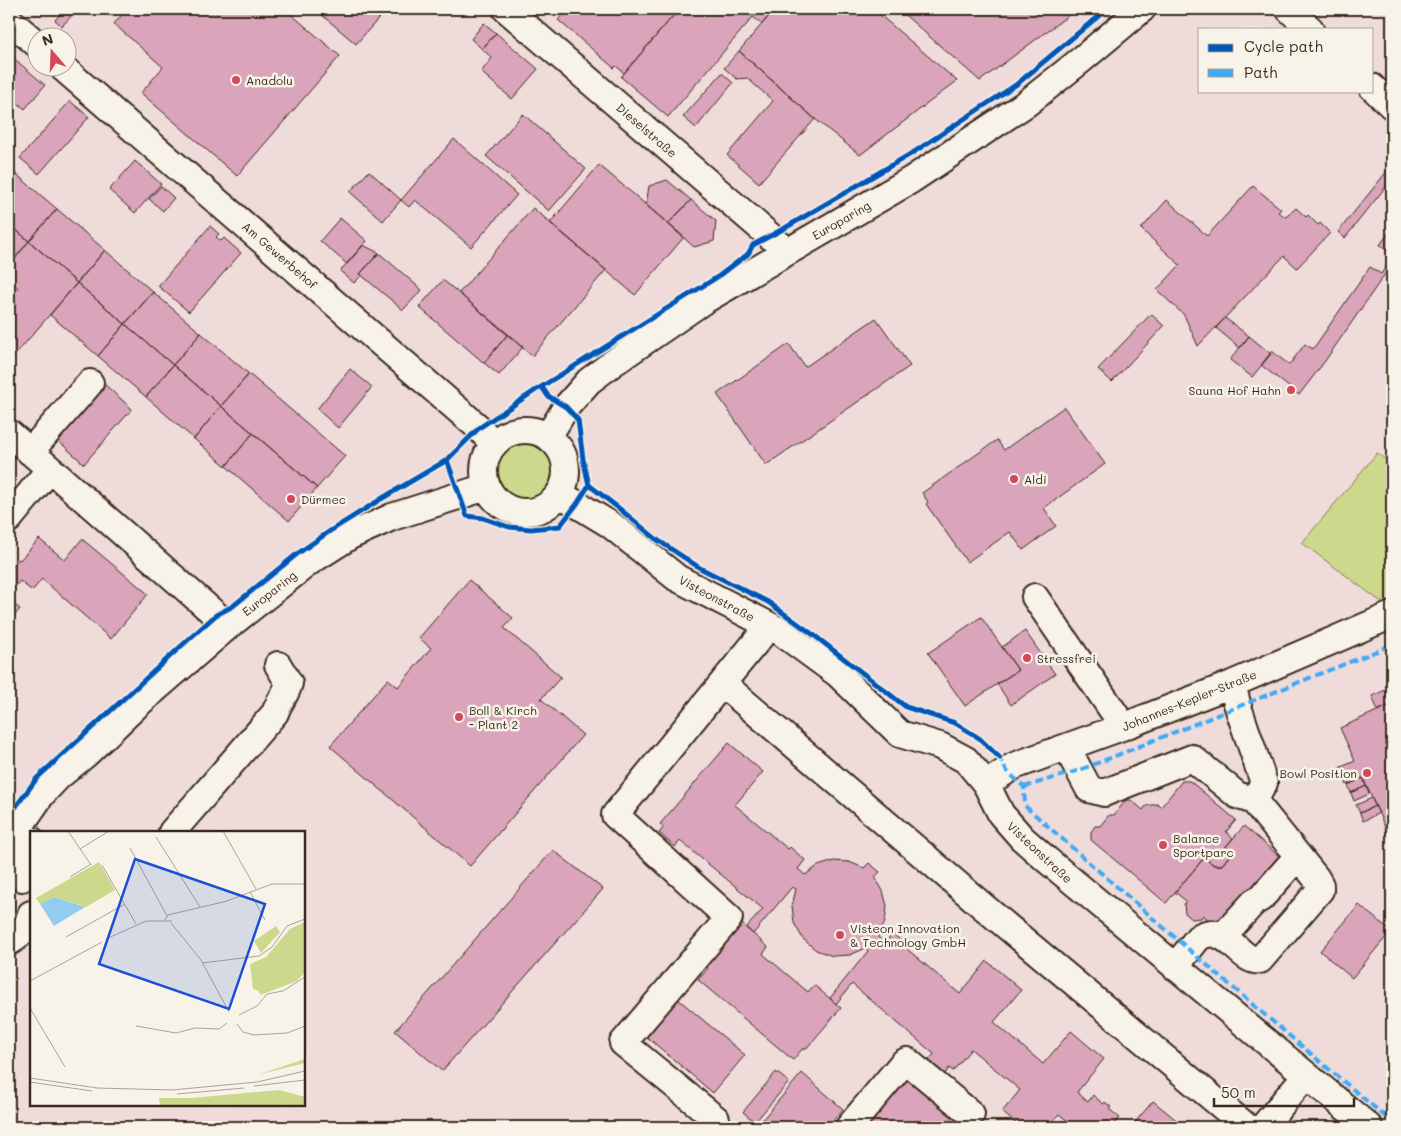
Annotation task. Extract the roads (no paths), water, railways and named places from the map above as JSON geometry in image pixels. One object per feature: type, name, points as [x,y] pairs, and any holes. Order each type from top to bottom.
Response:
[{"type":"street","name":"Dieselstraße","points":[[506,9],[770,236],[786,252]]},
{"type":"street","name":"Europaring","points":[[548,437],[566,407],[590,381],[612,363],[703,301],[911,180],[1027,103],[1142,9]]},
{"type":"street","points":[[1289,9],[1309,28]]},
{"type":"street","points":[[9,20],[28,36]]},
{"type":"street","name":"Am Gewerbehof","points":[[76,78],[480,428],[494,444]]},
{"type":"street","points":[[1374,89],[1392,106]]},
{"type":"street","points":[[30,452],[90,383]]},
{"type":"street","points":[[520,430],[535,431],[548,437],[560,448],[566,463],[566,479],[560,494],[547,507],[530,513],[512,511],[496,502],[486,487],[483,476],[484,464],[494,444],[506,434],[520,430]]},
{"type":"street","points":[[9,433],[216,615],[227,627]]},
{"type":"street","points":[[9,519],[50,469]]},
{"type":"street","name":"Europaring","points":[[9,842],[42,794],[58,777],[227,627],[309,562],[350,536],[392,517],[486,487]]},
{"type":"street","name":"Visteonstraße","points":[[560,494],[611,525],[677,578],[778,630],[838,674],[900,734],[940,746],[966,760],[986,784],[1001,814],[1022,838],[1369,1127]]},
{"type":"street","points":[[1035,597],[1116,714],[1122,727]]},
{"type":"street","name":"Johannes-Kepler-Straße","points":[[986,784],[1014,766],[1067,748],[1232,684],[1392,615]]},
{"type":"street","points":[[709,1127],[716,1119],[623,1043],[729,918],[615,815],[769,626]]},
{"type":"street","points":[[173,831],[275,713],[278,703],[287,692],[289,683],[278,665]]},
{"type":"street","points":[[723,684],[992,914],[1247,1127]]},
{"type":"street","points":[[1232,684],[1264,783],[1254,800]]},
{"type":"street","points":[[1067,748],[1089,789],[1104,793],[1192,758],[1237,794],[1254,800],[1320,885],[1320,890],[1260,960],[1256,961],[1249,958],[1228,939],[1215,935],[1203,935],[1198,938],[1175,967]]},
{"type":"street","name":"Europaring","points":[[37,831],[75,774],[86,754]]},
{"type":"street","points":[[21,881],[24,857],[30,842]]},
{"type":"street","points":[[1222,937],[1254,902],[1261,898],[1298,856]]},
{"type":"street","points":[[9,944],[24,930],[30,916]]},
{"type":"street","points":[[9,944],[30,951]]},
{"type":"street","points":[[849,1127],[903,1063],[907,1061],[971,1114]]},
{"type":"street","points":[[1263,1127],[1306,1075]]},
{"type":"place","name":"Anadolu","points":[[236,80]]},
{"type":"place","name":"Sauna Hof Hahn","points":[[1291,390]]},
{"type":"place","name":"Aldi","points":[[1014,479]]},
{"type":"place","name":"Dürmec","points":[[291,499]]},
{"type":"place","name":"Stressfrei","points":[[1027,658]]},
{"type":"place","name":"Boll & Kirch - Plant 2","points":[[459,717]]},
{"type":"place","name":"Bowl Position","points":[[1367,773]]},
{"type":"place","name":"Balance Sportparc","points":[[1163,845]]},
{"type":"place","name":"Visteon Innovation & Technology GmbH","points":[[840,935]]}]
